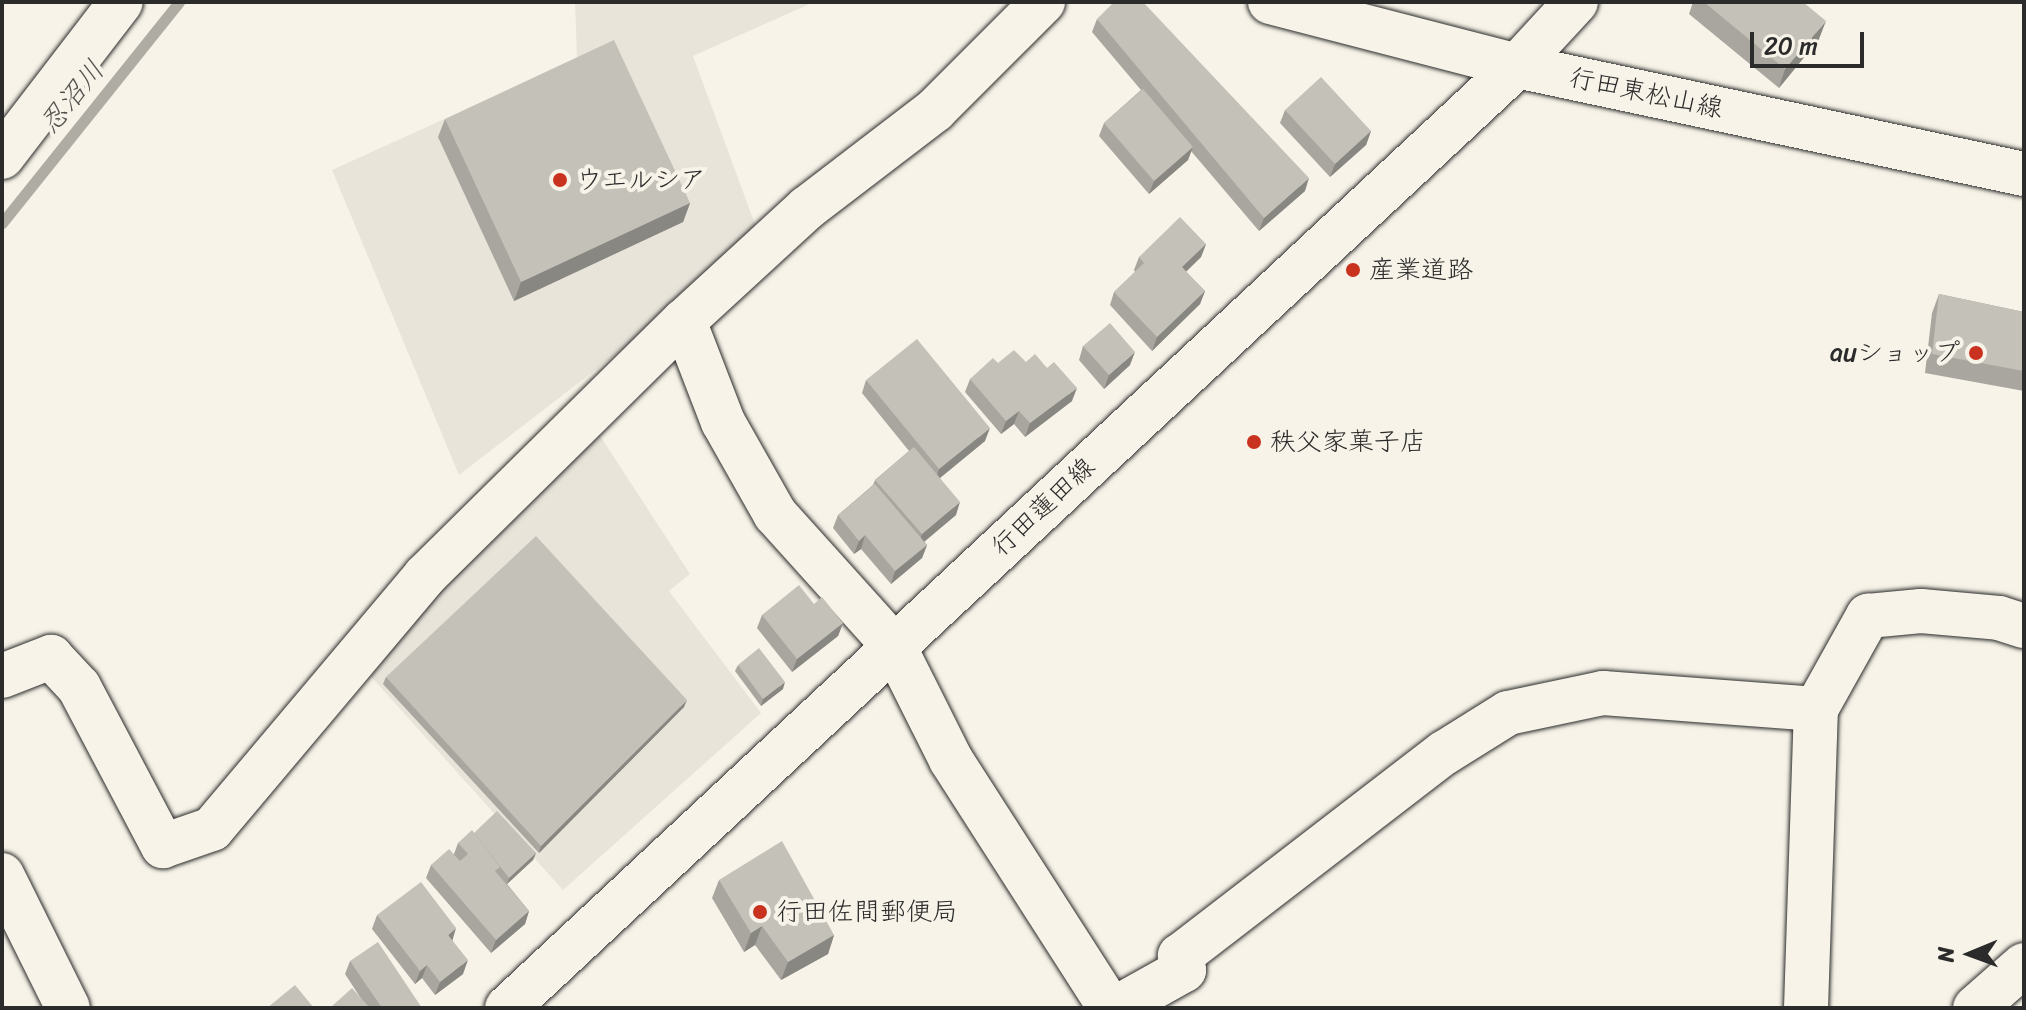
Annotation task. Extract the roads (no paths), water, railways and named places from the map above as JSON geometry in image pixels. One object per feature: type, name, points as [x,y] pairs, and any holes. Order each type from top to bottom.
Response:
[{"type":"street","points":[[2,157],[121,2]]},
{"type":"street","points":[[2,676],[51,657],[79,687],[163,846],[212,829],[425,576],[684,321],[807,208],[935,110],[1043,2]]},
{"type":"street","name":"行田東松山線","points":[[1270,2],[1517,66],[2024,174]]},
{"type":"street","name":"行田蓮田線","points":[[507,1008],[1517,66],[1576,2]]},
{"type":"street","points":[[684,321],[723,422],[775,514],[894,646],[951,760],[1113,1008],[1184,970],[1180,956],[1444,753],[1508,713],[1603,693],[1816,709]]},
{"type":"street","points":[[1806,1008],[1816,709],[1868,616],[1921,611],[1999,618],[2024,626]]},
{"type":"street","points":[[2,875],[68,1008]]},
{"type":"street","points":[[1975,1008],[2024,965]]},
{"type":"waterway","name":"忍沼川","points":[[2,223],[179,2]]},
{"type":"place","name":"ウエルシア","points":[[560,180]]},
{"type":"place","name":"産業道路","points":[[1353,270]]},
{"type":"place","name":"auショップ","points":[[1976,353]]},
{"type":"place","name":"秩父家菓子店","points":[[1254,442]]},
{"type":"place","name":"行田佐間郵便局","points":[[760,912]]}]
